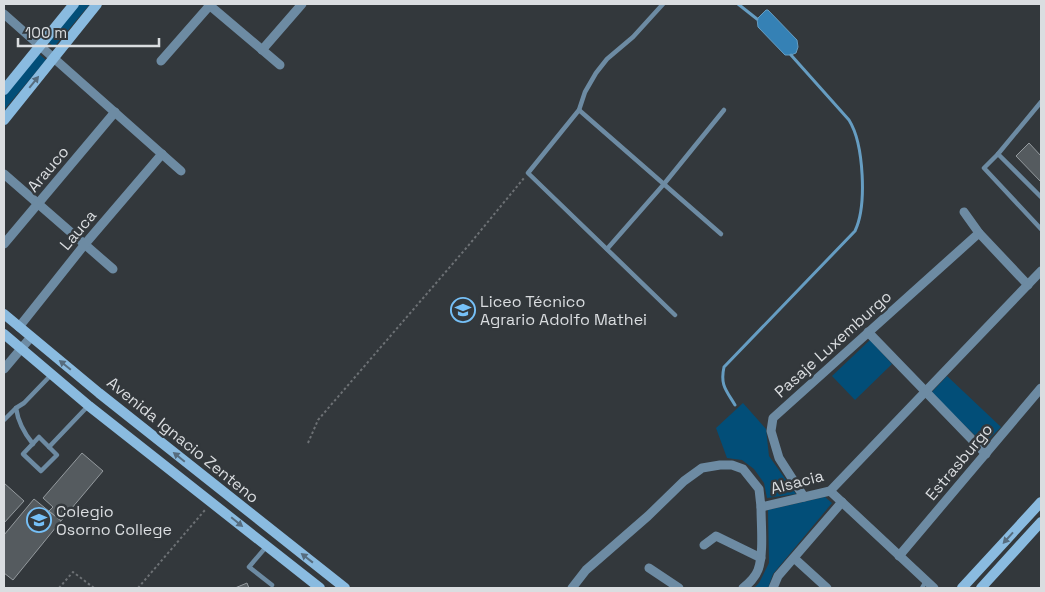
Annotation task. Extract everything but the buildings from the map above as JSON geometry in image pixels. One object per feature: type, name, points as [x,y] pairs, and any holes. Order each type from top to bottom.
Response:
[{"type":"main road","points":[[4,90],[74,4]]},
{"type":"main road","points":[[4,120],[97,4]]},
{"type":"main road","name":"Avenida Ignacio Zenteno","points":[[4,314],[345,588]]},
{"type":"main road","name":"Avenida Ignacio Zenteno","points":[[4,334],[89,406],[320,588]]},
{"type":"main road","points":[[89,406],[100,393]]},
{"type":"main road","points":[[212,502],[221,490]]},
{"type":"main road","points":[[962,588],[1041,502]]},
{"type":"main road","points":[[981,588],[1041,522]]},
{"type":"street","points":[[161,61],[210,4],[280,65]]},
{"type":"street","points":[[262,50],[302,4]]},
{"type":"street","points":[[4,14],[181,171]]},
{"type":"street","name":"Arauco","points":[[4,244],[115,112]]},
{"type":"street","name":"Lauca","points":[[19,327],[85,244],[162,154]]},
{"type":"street","points":[[4,174],[113,269]]},
{"type":"street","points":[[964,212],[979,233],[1028,285]]},
{"type":"street","name":"Pasaje Luxemburgo","points":[[804,497],[779,458],[771,431],[773,418],[979,233]]},
{"type":"street","name":"Alsacia","points":[[572,588],[586,570],[648,516],[684,481],[702,468],[732,465],[743,468],[759,488],[761,506],[830,491],[1041,271]]},
{"type":"street","points":[[868,332],[986,454]]},
{"type":"street","points":[[4,369],[31,337]]},
{"type":"street","name":"Estrasburgo","points":[[899,556],[1041,388]]},
{"type":"street","points":[[830,491],[899,556],[924,585],[934,588]]},
{"type":"street","points":[[774,588],[778,576],[842,502]]},
{"type":"street","points":[[743,588],[751,581],[757,571],[761,558],[761,506]]},
{"type":"street","points":[[704,545],[716,536],[761,558]]},
{"type":"street","points":[[794,558],[827,588]]},
{"type":"street","points":[[650,568],[679,588]]},
{"type":"lane","points":[[663,4],[633,37],[607,59],[585,92],[579,110],[528,173],[675,315]]},
{"type":"lane","points":[[1041,102],[984,168],[1041,229]]},
{"type":"lane","points":[[579,110],[721,234]]},
{"type":"lane","points":[[608,249],[724,110]]},
{"type":"lane","points":[[998,154],[1041,197]]},
{"type":"lane","points":[[4,420],[24,403],[52,374]]},
{"type":"lane","points":[[49,447],[89,406]]},
{"type":"lane","points":[[16,408],[18,420],[33,444]]},
{"type":"lane","points":[[39,437],[57,455],[41,471],[23,454],[33,444],[39,437]]},
{"type":"lane","points":[[267,546],[249,567],[272,585]]},
{"type":"path","points":[[308,443],[318,420],[468,246],[528,173]]},
{"type":"path","points":[[138,588],[212,502]]},
{"type":"path","points":[[59,588],[73,572],[94,588]]},
{"type":"shaded area","points":[[79,4],[90,4],[54,47],[48,42]]},
{"type":"shaded area","points":[[766,10],[797,40],[798,47],[796,53],[785,55],[758,27],[757,19]]},
{"type":"shaded area","points":[[39,54],[46,60],[4,110],[4,97]]},
{"type":"shaded area","points":[[870,340],[892,364],[855,400],[832,376]]},
{"type":"shaded area","points":[[947,376],[1001,427],[984,444],[931,393]]},
{"type":"shaded area","points":[[743,403],[766,429],[769,456],[796,494],[767,498],[764,483],[754,469],[742,460],[727,458],[716,428]]},
{"type":"shaded area","points":[[825,497],[832,503],[773,574],[768,588],[754,588],[759,583],[769,563],[768,510]]},
{"type":"waterway","points":[[738,4],[757,19]]},
{"type":"waterway","points":[[735,405],[723,383],[724,367],[855,231],[859,220],[862,175],[861,159],[854,131],[849,120],[791,55]]},
{"type":"place","name":"Liceo Técnico Agrario Adolfo Mathei","points":[[463,310]]},
{"type":"place","name":"Colegio Osorno College","points":[[39,520]]}]
